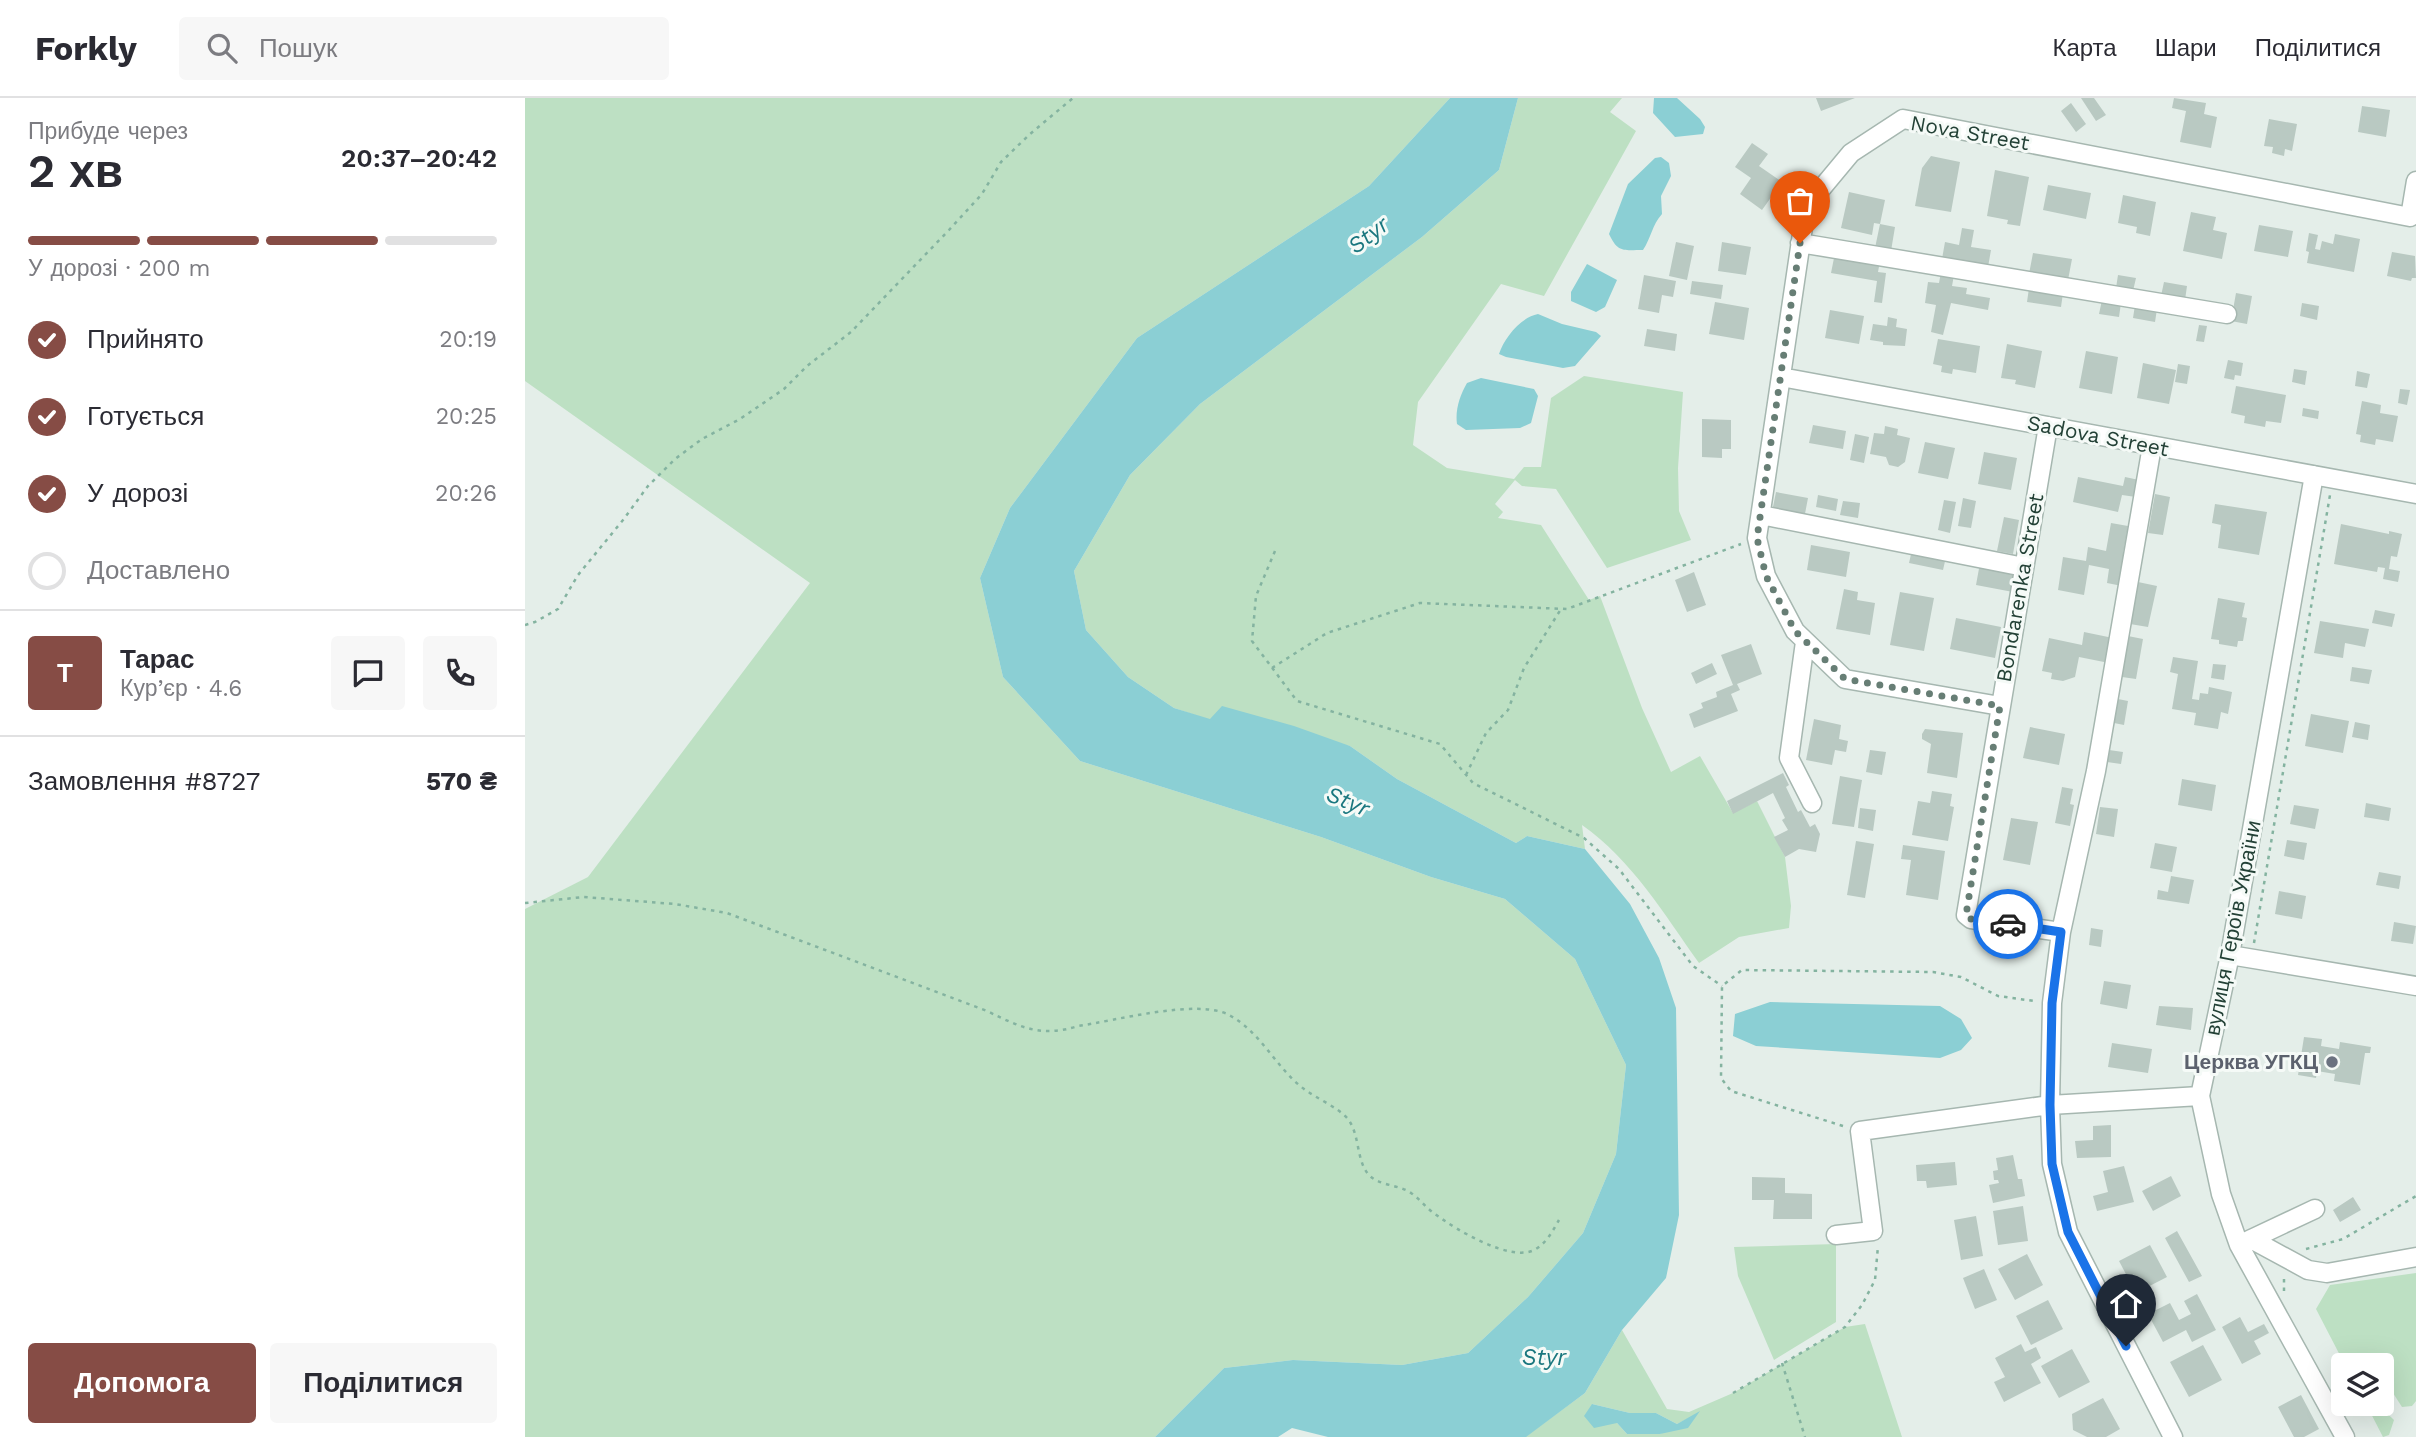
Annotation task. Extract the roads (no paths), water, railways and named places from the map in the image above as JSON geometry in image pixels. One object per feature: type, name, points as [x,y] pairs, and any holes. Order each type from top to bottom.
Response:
[{"type":"street","name":"Nova Street","points":[[2000,706],[1845,679],[1795,631],[1766,576],[1757,538],[1806,207],[1851,153],[1903,119],[2410,217],[2416,181]]},
{"type":"street","points":[[1800,243],[2227,314]]},
{"type":"street","name":"Sadova Street","points":[[1781,377],[2416,494]]},
{"type":"street","name":"Bondarenka Street","points":[[2047,426],[1966,915],[1971,919],[2061,932]]},
{"type":"street","points":[[2153,446],[2096,771],[2061,932],[2052,1003],[2050,1105],[2052,1164],[2068,1232],[2173,1437]]},
{"type":"street","name":"вулиця Героїв України","points":[[2313,475],[2229,956],[2200,1096],[2221,1194],[2345,1437]]},
{"type":"street","points":[[1761,516],[2024,566]]},
{"type":"street","points":[[1804,642],[1789,758],[1812,803]]},
{"type":"street","points":[[2229,956],[2416,986]]},
{"type":"street","points":[[1836,1235],[1873,1231],[1860,1131],[2050,1105],[2200,1096]]},
{"type":"street","points":[[2245,1242],[2315,1209]]},
{"type":"street","points":[[2245,1242],[2289,1259],[2308,1270],[2327,1273],[2416,1257]]},
{"type":"water","name":"Styr","points":[[1450,98],[1518,98],[1499,170],[1422,237],[1200,404],[1130,475],[1074,571],[1086,630],[1128,677],[1174,708],[1210,719],[1222,706],[1294,726],[1350,746],[1397,779],[1516,843],[1527,836],[1585,849],[1630,904],[1659,958],[1676,1008],[1679,1215],[1666,1278],[1622,1330],[1585,1393],[1526,1437],[1328,1437],[1292,1428],[1278,1437],[1155,1437],[1224,1368],[1293,1360],[1402,1365],[1468,1353],[1528,1297],[1583,1233],[1616,1154],[1626,1065],[1575,959],[1505,899],[1431,877],[1321,837],[1080,761],[1003,677],[980,578],[1010,508],[1137,338],[1369,186]]},
{"type":"water","points":[[1654,98],[1677,98],[1700,119],[1705,127],[1703,134],[1675,137],[1653,113]]},
{"type":"water","points":[[1661,157],[1669,163],[1671,176],[1661,196],[1662,214],[1643,250],[1622,249],[1615,245],[1609,234],[1628,184],[1655,158]]},
{"type":"water","points":[[1587,264],[1617,280],[1605,307],[1596,312],[1571,301],[1571,292]]},
{"type":"water","points":[[1538,314],[1562,324],[1596,332],[1601,336],[1575,366],[1563,368],[1499,354],[1514,329],[1525,319]]},
{"type":"water","points":[[1481,378],[1534,389],[1538,396],[1531,423],[1520,428],[1466,430],[1457,424],[1457,408],[1464,388],[1467,383]]},
{"type":"water","points":[[1770,1002],[1940,1006],[1961,1019],[1972,1038],[1961,1050],[1940,1058],[1756,1046],[1733,1036],[1735,1014]]},
{"type":"water","points":[[1592,1404],[1630,1413],[1656,1413],[1677,1424],[1700,1411],[1688,1428],[1660,1434],[1627,1434],[1617,1423],[1594,1428],[1584,1416]]},
{"type":"place","name":"Церква УГКЦ","points":[[2332,1062]]}]
